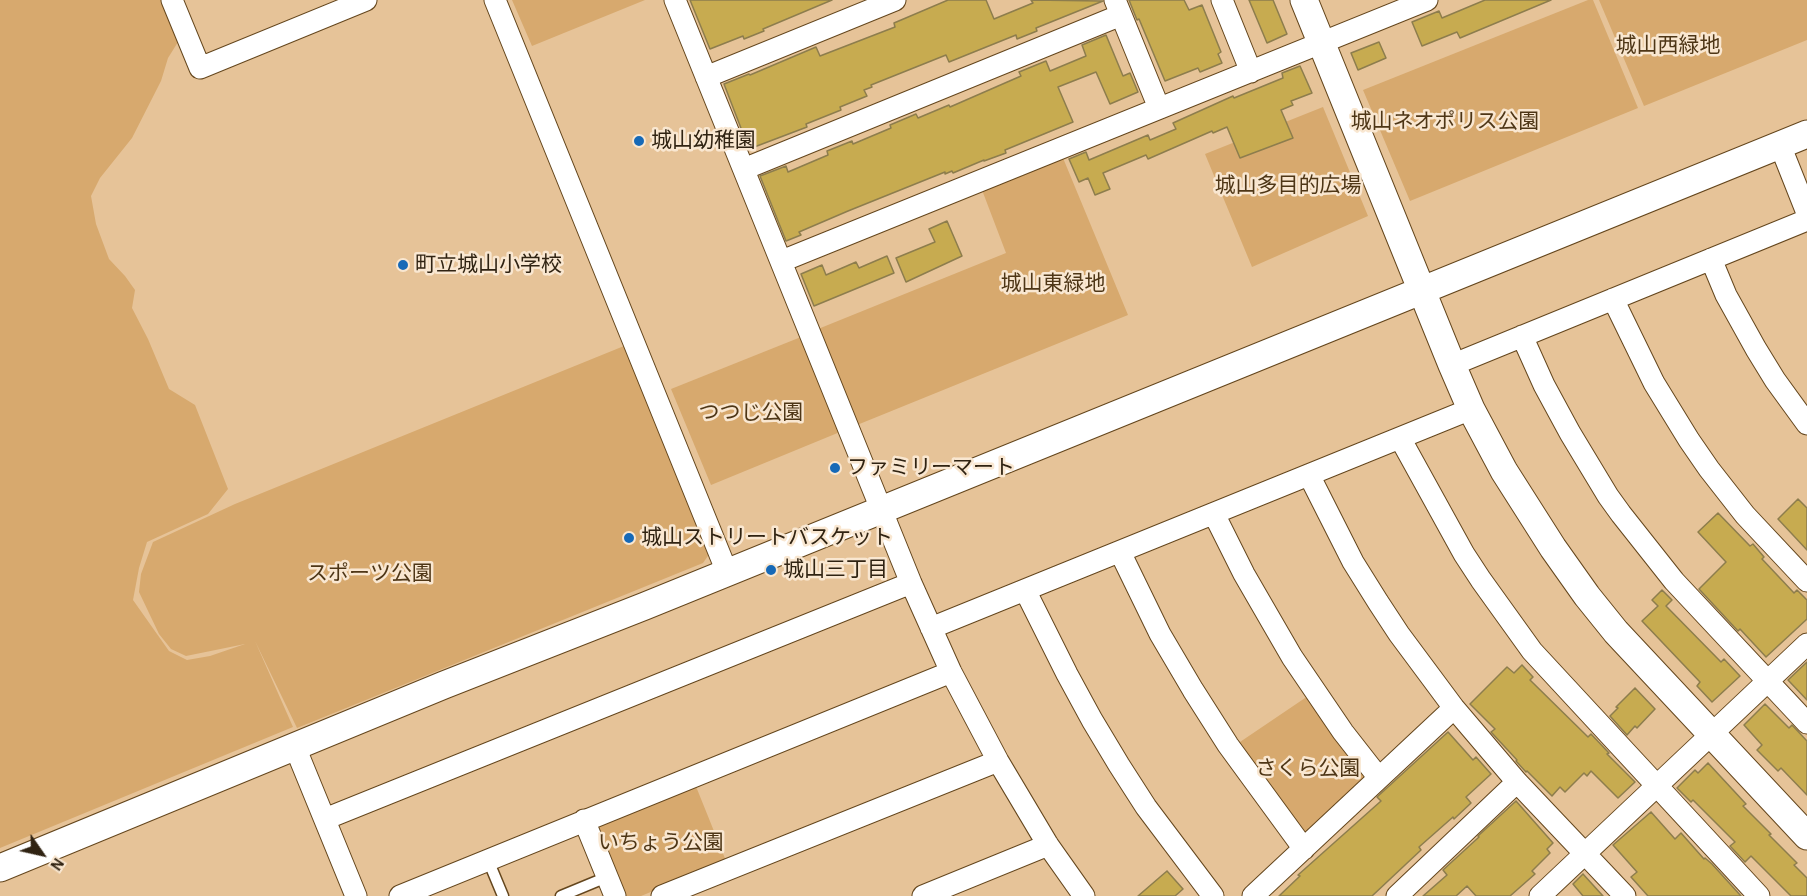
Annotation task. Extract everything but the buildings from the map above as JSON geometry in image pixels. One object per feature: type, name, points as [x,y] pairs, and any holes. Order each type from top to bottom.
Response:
[{"type":"street","points":[[172,0],[200,68],[366,0]]},
{"type":"street","points":[[495,0],[727,572]]},
{"type":"street","points":[[675,0],[911,583],[951,672],[998,760],[1048,845],[1084,896]]},
{"type":"street","points":[[706,76],[895,0]]},
{"type":"street","points":[[1222,0],[1251,72]]},
{"type":"street","points":[[1304,0],[1471,410],[1504,471],[1553,548],[1616,632],[1807,836]]},
{"type":"street","points":[[782,261],[1251,72],[1321,42],[1390,7],[1426,0]]},
{"type":"street","points":[[744,169],[1118,8],[1159,108]]},
{"type":"street","points":[[0,868],[1807,134]]},
{"type":"street","points":[[1780,145],[1807,213]]},
{"type":"street","points":[[1452,365],[1807,220]]},
{"type":"street","points":[[1711,259],[1726,294],[1756,349],[1807,424]]},
{"type":"street","points":[[1613,299],[1654,384],[1689,440],[1745,515],[1807,581]]},
{"type":"street","points":[[1522,336],[1559,413],[1614,505],[1674,581],[1807,723]]},
{"type":"street","points":[[931,628],[1471,410]]},
{"type":"street","points":[[1401,438],[1464,554],[1519,633],[1566,688],[1759,896]]},
{"type":"street","points":[[1309,475],[1353,562],[1399,634],[1454,708],[1517,782],[1625,896]]},
{"type":"street","points":[[1214,514],[1244,574],[1292,657],[1343,732],[1379,778]]},
{"type":"street","points":[[1120,552],[1160,634],[1193,690],[1228,745],[1304,849]]},
{"type":"street","points":[[325,819],[911,583]]},
{"type":"street","points":[[1026,590],[1072,683],[1119,765],[1146,807],[1213,896]]},
{"type":"street","points":[[1540,896],[1807,644]]},
{"type":"street","points":[[400,896],[951,672]]},
{"type":"street","points":[[1253,896],[1454,708]]},
{"type":"street","points":[[295,747],[356,896]]},
{"type":"street","points":[[662,896],[998,760]]},
{"type":"street","points":[[1397,896],[1517,782]]},
{"type":"street","points":[[584,820],[611,886]]},
{"type":"street","points":[[922,896],[1048,845]]},
{"type":"lane","points":[[488,860],[503,896]]},
{"type":"lane","points":[[561,896],[611,886]]},
{"type":"green space","name":"スポーツ公園","points":[[0,0],[161,0],[178,42],[168,58],[161,81],[132,138],[100,178],[91,196],[96,224],[109,259],[135,290],[132,308],[169,389],[195,405],[228,489],[208,514],[147,542],[133,600],[169,651],[187,660],[210,656],[245,644],[186,656],[171,649],[159,634],[139,592],[141,574],[153,542],[235,504],[624,346],[710,553],[703,563],[297,728],[255,641],[293,727],[0,848]]},
{"type":"green space","points":[[512,0],[645,0],[532,46]]},
{"type":"green space","name":"城山ネオポリス公園","points":[[1588,0],[1593,0],[1638,108],[1410,201],[1363,90]]},
{"type":"green space","name":"城山西緑地","points":[[1599,0],[1807,0],[1807,40],[1644,106]]},
{"type":"green space","name":"城山多目的広場","points":[[1323,107],[1368,216],[1252,267],[1205,154]]},
{"type":"green space","name":"城山東緑地","points":[[1063,158],[1128,315],[857,425],[818,329],[1006,253],[982,190]]},
{"type":"green space","name":"つつじ公園","points":[[801,337],[840,432],[711,485],[671,389]]},
{"type":"green space","name":"さくら公園","points":[[1308,696],[1366,777],[1305,834],[1237,744]]},
{"type":"green space","name":"いちょう公園","points":[[695,784],[726,861],[641,896],[624,896],[598,826]]},
{"type":"place","name":"城山幼稚園","points":[[639,141]]},
{"type":"place","name":"町立城山小学校","points":[[403,265]]},
{"type":"place","name":"ファミリーマート","points":[[835,468]]},
{"type":"place","name":"城山ストリートバスケット","points":[[629,538]]},
{"type":"place","name":"城山三丁目","points":[[771,570]]}]
